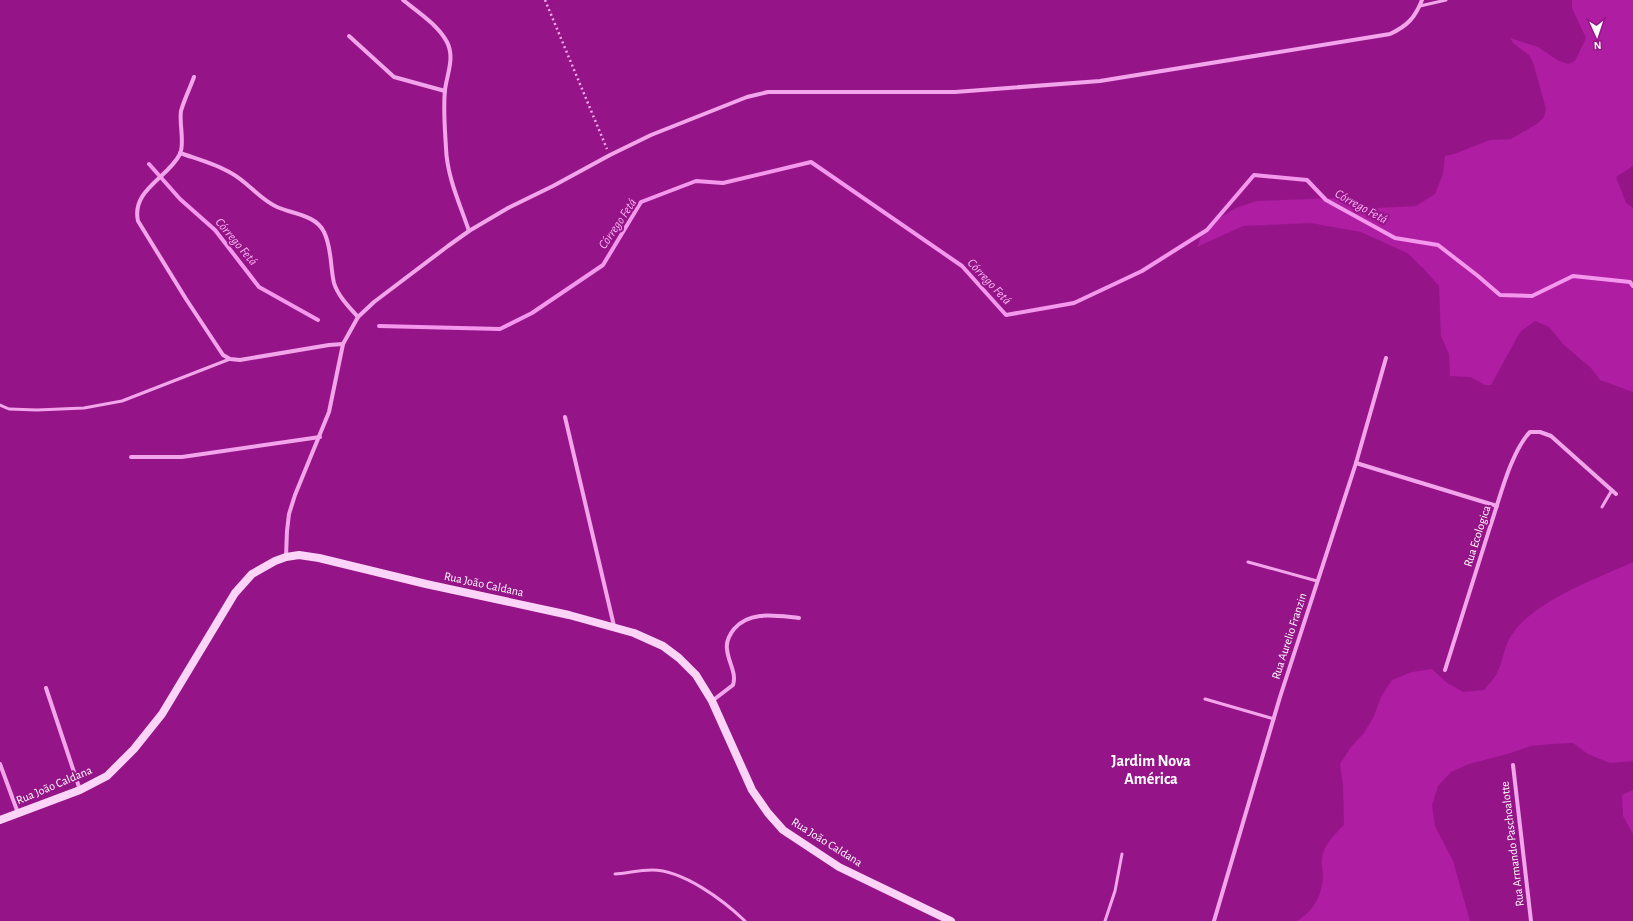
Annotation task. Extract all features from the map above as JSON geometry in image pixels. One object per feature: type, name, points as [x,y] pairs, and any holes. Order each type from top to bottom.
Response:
[{"type":"street","points":[[403,0],[420,13],[447,42],[450,53],[450,63],[445,91],[446,150],[454,188],[469,231]]},
{"type":"street","points":[[286,557],[286,531],[289,514],[295,495],[329,412],[344,344],[358,317],[374,302],[469,231],[508,208],[553,186],[610,154],[651,134],[747,97],[768,92],[955,92],[1100,81],[1390,34],[1404,28],[1412,19],[1422,0]]},
{"type":"street","points":[[349,36],[394,76],[445,91]]},
{"type":"street","points":[[194,77],[181,111],[180,153],[142,196],[137,205],[136,213],[138,221],[186,299],[223,355],[230,359],[245,359],[329,345],[344,344]]},
{"type":"street","points":[[180,153],[233,173],[262,198],[277,207],[308,217],[318,223],[324,231],[328,244],[334,283],[339,294],[358,317]]},
{"type":"street","name":"Rua Aurelio Franzin","points":[[1214,921],[1274,719],[1356,462],[1386,358]]},
{"type":"street","points":[[565,417],[614,626]]},
{"type":"street","name":"Rua Ecologica","points":[[1445,670],[1497,506],[1516,450],[1522,440],[1530,432],[1540,432],[1551,436],[1612,490]]},
{"type":"street","points":[[131,457],[182,457],[320,437]]},
{"type":"street","points":[[1356,462],[1497,506]]},
{"type":"street","points":[[1612,490],[1616,494]]},
{"type":"street","name":"Rua João Caldana","points":[[0,820],[80,790],[107,776],[134,749],[162,714],[235,593],[252,574],[275,561],[286,557],[299,555],[319,558],[614,626],[663,646],[680,658],[696,675],[712,701],[752,790],[768,813],[783,830],[839,867],[951,921]]},
{"type":"street","points":[[712,701],[733,685],[734,674],[726,648],[730,635],[738,624],[754,616],[772,615],[799,618]]},
{"type":"street","points":[[46,688],[80,790]]},
{"type":"street","points":[[0,764],[18,814]]},
{"type":"street","name":"Rua Armando Paschoalotte","points":[[1513,765],[1531,921]]},
{"type":"lane","points":[[1420,6],[1446,0]]},
{"type":"lane","points":[[0,404],[9,409],[38,410],[84,408],[122,401],[230,359]]},
{"type":"lane","points":[[1602,507],[1612,490]]},
{"type":"lane","points":[[1248,562],[1318,581]]},
{"type":"lane","points":[[1205,699],[1274,719]]},
{"type":"lane","points":[[1105,921],[1115,891],[1122,854]]},
{"type":"lane","points":[[615,874],[653,870],[672,873],[699,886],[737,913],[745,921]]},
{"type":"path","points":[[545,0],[610,154]]},
{"type":"shaded area","points":[[1572,0],[1633,0],[1633,166],[1616,177],[1626,203],[1633,208],[1633,392],[1600,380],[1591,368],[1564,345],[1549,327],[1535,321],[1520,332],[1491,385],[1485,385],[1471,377],[1450,376],[1449,354],[1441,336],[1439,286],[1407,253],[1361,232],[1311,223],[1243,226],[1197,247],[1202,234],[1216,220],[1238,207],[1257,201],[1338,198],[1357,206],[1377,208],[1416,206],[1435,194],[1443,174],[1445,156],[1490,140],[1511,139],[1537,124],[1544,117],[1546,109],[1533,62],[1529,55],[1513,43],[1510,38],[1538,47],[1559,61],[1568,64],[1575,61],[1586,38],[1572,8]]},
{"type":"shaded area","points":[[1633,562],[1633,761],[1610,763],[1588,754],[1573,743],[1551,744],[1530,746],[1511,753],[1469,764],[1451,772],[1438,786],[1432,805],[1435,826],[1453,861],[1470,921],[1297,921],[1303,917],[1316,903],[1323,877],[1323,854],[1330,840],[1344,825],[1343,785],[1340,764],[1351,747],[1364,733],[1374,716],[1381,697],[1392,680],[1412,672],[1432,669],[1446,682],[1463,692],[1484,690],[1497,673],[1511,636],[1521,623],[1534,612],[1566,592]]},
{"type":"shaded area","points":[[1633,790],[1633,834],[1623,816],[1622,795]]},
{"type":"waterway","name":"Córrego Fetá","points":[[379,326],[500,329],[532,313],[603,265],[641,202],[696,181],[723,183],[811,162],[962,266],[1006,315],[1074,303],[1142,271],[1207,230],[1254,175],[1307,180],[1326,200],[1395,238],[1438,245],[1500,295],[1532,296],[1573,276],[1630,282],[1633,286]]},
{"type":"waterway","name":"Córrego Fetá","points":[[149,164],[180,199],[215,230],[259,287],[318,320]]},
{"type":"district","name":"Jardim Nova América","points":[[1151,770]]}]
